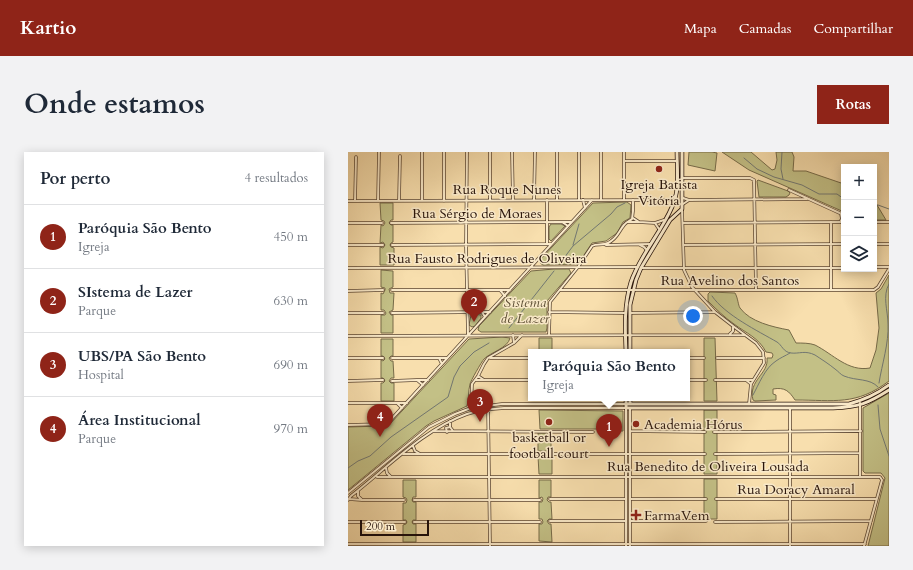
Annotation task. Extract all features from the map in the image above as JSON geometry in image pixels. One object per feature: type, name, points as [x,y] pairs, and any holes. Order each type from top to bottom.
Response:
[{"type":"main road","points":[[676,214],[672,210],[677,179],[677,152]]},
{"type":"main road","points":[[626,349],[625,313],[628,290],[634,273],[644,264],[670,220],[680,212],[682,206],[682,152]]},
{"type":"main road","points":[[675,196],[682,198]]},
{"type":"main road","points":[[630,349],[630,313],[633,290],[639,267],[673,205]]},
{"type":"main road","points":[[889,384],[871,396],[849,404],[626,404],[626,408],[833,408],[861,405],[889,390]]},
{"type":"main road","points":[[790,403],[790,408]]},
{"type":"street","points":[[378,152],[378,201]]},
{"type":"street","points":[[422,152],[422,201]]},
{"type":"street","points":[[444,152],[444,201]]},
{"type":"street","points":[[467,152],[466,245],[468,335]]},
{"type":"street","points":[[490,152],[490,200]]},
{"type":"street","points":[[512,152],[513,200]]},
{"type":"street","points":[[534,200],[535,152]]},
{"type":"street","points":[[557,152],[557,200]]},
{"type":"street","points":[[579,152],[579,200]]},
{"type":"street","points":[[601,152],[601,200]]},
{"type":"street","points":[[624,152],[624,200]]},
{"type":"street","points":[[399,201],[400,156]]},
{"type":"street","points":[[356,157],[356,201]]},
{"type":"street","points":[[624,160],[677,161]]},
{"type":"street","points":[[681,178],[753,179],[755,181],[756,290]]},
{"type":"street","points":[[789,190],[841,214]]},
{"type":"street","name":"Rua Roque Nunes","points":[[348,201],[670,200],[675,196]]},
{"type":"street","points":[[682,198],[689,200],[807,199]]},
{"type":"street","points":[[547,200],[547,244]]},
{"type":"street","points":[[582,200],[585,208]]},
{"type":"street","points":[[348,425],[385,425],[423,386],[592,200]]},
{"type":"street","points":[[633,200],[633,218]]},
{"type":"street","points":[[666,200],[671,202],[673,205]]},
{"type":"street","points":[[689,200],[682,206],[685,274],[694,290],[716,312],[758,345],[763,352],[764,358],[762,368],[751,384],[749,404]]},
{"type":"street","points":[[676,214],[683,218]]},
{"type":"street","points":[[633,218],[639,222]]},
{"type":"street","points":[[605,245],[618,235],[624,224],[633,218]]},
{"type":"street","points":[[627,222],[655,223],[664,220]]},
{"type":"street","name":"Rua Sérgio de Moraes","points":[[562,222],[568,226]]},
{"type":"street","name":"Rua Sérgio de Moraes","points":[[392,223],[572,222]]},
{"type":"street","points":[[831,222],[831,290]]},
{"type":"street","points":[[683,223],[840,222]]},
{"type":"street","points":[[877,222],[889,222]]},
{"type":"street","points":[[348,223],[382,223]]},
{"type":"street","points":[[655,223],[659,229]]},
{"type":"street","points":[[543,244],[545,251]]},
{"type":"street","points":[[392,245],[551,244]]},
{"type":"street","points":[[549,335],[550,302],[594,245],[651,244]]},
{"type":"street","points":[[683,245],[841,244]]},
{"type":"street","points":[[877,244],[889,244]]},
{"type":"street","points":[[348,245],[382,245]]},
{"type":"street","points":[[639,245],[647,250]]},
{"type":"street","points":[[537,260],[538,265],[542,268]]},
{"type":"street","points":[[644,264],[649,267]]},
{"type":"street","points":[[626,267],[634,273]]},
{"type":"street","points":[[877,267],[889,268]]},
{"type":"street","name":"Rua Fausto Rodrigues de Oliveira","points":[[348,268],[841,268]]},
{"type":"street","points":[[519,268],[523,271],[524,275]]},
{"type":"street","name":"Rua Avelino dos Santos","points":[[560,290],[876,289],[889,268]]},
{"type":"street","points":[[348,291],[383,290]]},
{"type":"street","points":[[392,290],[510,290]]},
{"type":"street","points":[[500,290],[505,296]]},
{"type":"street","points":[[482,312],[485,317]]},
{"type":"street","points":[[392,313],[490,312]]},
{"type":"street","points":[[549,312],[625,313]]},
{"type":"street","points":[[630,313],[716,312]]},
{"type":"street","points":[[348,313],[383,313]]},
{"type":"street","points":[[729,335],[733,331],[733,326]]},
{"type":"street","points":[[474,329],[480,335]]},
{"type":"street","points":[[457,335],[461,338],[462,342]]},
{"type":"street","points":[[513,335],[514,343]]},
{"type":"street","points":[[471,408],[472,384],[488,358],[514,343],[522,335]]},
{"type":"street","points":[[348,336],[744,335]]},
{"type":"street","points":[[496,354],[497,358]]},
{"type":"street","points":[[496,354],[504,358]]},
{"type":"street","points":[[348,358],[383,358]]},
{"type":"street","points":[[392,358],[448,358]]},
{"type":"street","points":[[439,358],[442,364]]},
{"type":"street","points":[[488,358],[528,358]]},
{"type":"street","points":[[690,358],[704,358]]},
{"type":"street","points":[[717,358],[764,358]]},
{"type":"street","points":[[478,376],[484,380]]},
{"type":"street","points":[[348,381],[383,380]]},
{"type":"street","points":[[417,380],[423,386]]},
{"type":"street","points":[[392,381],[428,380]]},
{"type":"street","points":[[475,380],[528,380]]},
{"type":"street","points":[[690,380],[706,380]]},
{"type":"street","points":[[715,380],[753,380]]},
{"type":"street","points":[[746,380],[751,384]]},
{"type":"street","points":[[860,401],[860,476]]},
{"type":"street","points":[[348,403],[407,402]]},
{"type":"street","points":[[397,403],[402,408]]},
{"type":"street","points":[[348,493],[429,427],[450,416],[471,408],[488,405],[516,404],[626,404]]},
{"type":"street","points":[[488,405],[490,545]]},
{"type":"street","points":[[348,499],[432,431],[450,421],[468,414],[489,409],[504,408],[626,408],[626,545]]},
{"type":"street","points":[[630,408],[630,545]]},
{"type":"street","points":[[790,408],[790,545]]},
{"type":"street","points":[[450,421],[450,427],[454,432]]},
{"type":"street","points":[[446,432],[446,428],[450,427]]},
{"type":"street","points":[[432,431],[593,432]]},
{"type":"street","points":[[630,431],[706,432]]},
{"type":"street","points":[[714,432],[861,431]]},
{"type":"street","points":[[413,446],[415,451],[420,454]]},
{"type":"street","points":[[715,454],[860,453]]},
{"type":"street","points":[[402,454],[705,454]]},
{"type":"street","points":[[386,468],[387,473],[391,477]]},
{"type":"street","name":"Rua Benedito de Oliveira Lousada","points":[[375,477],[878,476],[881,477],[882,480],[877,499]]},
{"type":"street","points":[[358,491],[358,496],[362,500]]},
{"type":"street","points":[[348,499],[404,500]]},
{"type":"street","points":[[550,499],[626,499]]},
{"type":"street","points":[[630,499],[706,499]]},
{"type":"street","name":"Rua Doracy Amaral","points":[[716,499],[877,499]]},
{"type":"street","points":[[348,544],[377,546],[865,545],[877,499]]},
{"type":"street","points":[[414,500],[540,500]]},
{"type":"street","points":[[550,521],[626,521]]},
{"type":"street","points":[[630,521],[706,521]]},
{"type":"street","points":[[715,522],[871,521]]},
{"type":"street","points":[[348,522],[405,522]]},
{"type":"street","points":[[414,522],[540,522]]},
{"type":"green space","points":[[689,152],[717,153],[715,171],[688,165]]},
{"type":"green space","points":[[722,152],[751,152],[772,170],[775,169],[777,160],[776,152],[792,152],[794,157],[793,171],[806,171],[841,183],[841,211],[749,170]]},
{"type":"green space","points":[[758,180],[790,193],[786,197],[759,197]]},
{"type":"green space","name":"Sistema de Lazer","points":[[627,202],[631,205],[630,218],[623,222],[617,233],[606,241],[592,243],[578,264],[543,265],[540,263],[540,260],[593,203]]},
{"type":"green space","points":[[380,203],[393,203],[393,220],[389,223],[393,225],[393,242],[390,245],[394,248],[394,265],[380,265],[380,247],[383,248],[385,245],[383,242],[380,243],[381,225],[383,226],[385,223],[381,220]]},
{"type":"green space","points":[[877,205],[886,220],[877,220]]},
{"type":"green space","points":[[551,224],[561,224],[565,226],[551,241],[549,239],[549,227]]},
{"type":"green space","name":"Sistema de Lazer","points":[[569,269],[571,273],[547,301],[546,332],[481,332],[478,330],[479,326],[531,271]]},
{"type":"green space","points":[[381,270],[393,271],[393,287],[389,289],[390,293],[394,293],[393,310],[389,312],[393,315],[393,333],[381,333],[381,315],[385,315],[386,313],[384,310],[381,310],[381,293],[383,294],[385,288],[381,287]]},
{"type":"green space","points":[[889,275],[889,381],[866,395],[844,400],[795,400],[791,394],[784,389],[773,389],[773,394],[776,395],[776,400],[753,400],[753,387],[767,364],[767,358],[772,358],[773,355],[772,353],[766,352],[756,339],[727,319],[708,301],[708,294],[710,292],[735,293],[739,307],[750,317],[762,323],[789,330],[796,343],[808,343],[815,345],[848,365],[862,369],[870,368],[876,350],[879,328],[876,293],[881,289]]},
{"type":"green space","name":"Sistema de Lazer","points":[[471,315],[481,315],[481,318],[475,326],[472,327],[469,325]]},
{"type":"green space","points":[[510,338],[506,345],[487,356],[481,363],[470,384],[467,406],[426,426],[348,490],[348,427],[389,425],[469,339]]},
{"type":"green space","name":"Sistema de Lazer","points":[[539,338],[552,338],[552,349],[539,349]]},
{"type":"green space","points":[[704,338],[715,338],[717,401],[704,401]]},
{"type":"green space","points":[[381,339],[393,339],[393,356],[389,358],[393,361],[394,378],[391,378],[389,381],[394,383],[394,401],[381,401],[381,383],[385,381],[381,378],[381,360],[383,361],[385,359],[381,356]]},
{"type":"green space","points":[[889,393],[889,546],[868,546],[885,478],[881,473],[865,473],[863,471],[863,408]]},
{"type":"green space","points":[[539,410],[623,411],[623,431],[603,431],[597,429],[540,429]]},
{"type":"green space","points":[[704,410],[717,410],[717,474],[704,474]]},
{"type":"green space","points":[[538,433],[551,433],[551,451],[538,451]]},
{"type":"green space","points":[[538,456],[552,456],[552,474],[539,474]]},
{"type":"green space","points":[[704,479],[717,479],[717,519],[704,519]]},
{"type":"green space","points":[[403,480],[416,480],[416,497],[413,497],[412,500],[413,502],[416,502],[416,520],[413,520],[412,522],[413,524],[416,524],[416,542],[403,542],[403,525],[407,522],[406,520],[403,520],[403,503],[406,503],[407,500],[403,497]]},
{"type":"green space","points":[[539,480],[551,480],[551,497],[548,497],[547,500],[551,502],[552,519],[547,521],[551,524],[552,542],[539,541],[539,524],[542,524],[543,522],[542,519],[539,519],[539,502],[542,502],[543,499],[542,497],[539,498]]},
{"type":"waterway","points":[[782,152],[781,169],[783,179]]},
{"type":"waterway","points":[[744,158],[757,169],[774,177],[802,185],[819,194],[837,194],[841,197]]},
{"type":"waterway","points":[[561,262],[573,246],[611,214],[617,207],[625,203]]},
{"type":"waterway","points":[[877,205],[889,209]]},
{"type":"waterway","points":[[573,245],[579,224]]},
{"type":"waterway","points":[[509,328],[554,271]]},
{"type":"waterway","points":[[879,383],[888,331],[886,293],[889,284]]},
{"type":"waterway","points":[[712,296],[725,310],[752,328],[779,343],[784,350],[791,353],[805,352],[815,355],[843,375],[849,378],[871,382],[878,387]]},
{"type":"waterway","points":[[348,468],[358,461],[370,456],[391,437],[448,397],[454,377],[460,366],[474,352],[489,343]]},
{"type":"waterway","points":[[753,395],[763,376],[772,364],[790,353]]},
{"type":"waterway","points":[[878,405],[880,429],[889,456]]},
{"type":"place","name":"Igreja Batista Vitória","points":[[659,169]]},
{"type":"place","name":"SIstema de Lazer","points":[[474,322]]},
{"type":"place","name":"UBS/PA São Bento","points":[[480,422]]},
{"type":"place","name":"basketball or football court","points":[[549,422]]},
{"type":"place","name":"Academia Hórus","points":[[636,424]]},
{"type":"place","name":"Área Institucional","points":[[380,437]]},
{"type":"place","name":"Paróquia São Bento","points":[[609,447]]},
{"type":"place","name":"FarmaVem","points":[[636,515]]}]
